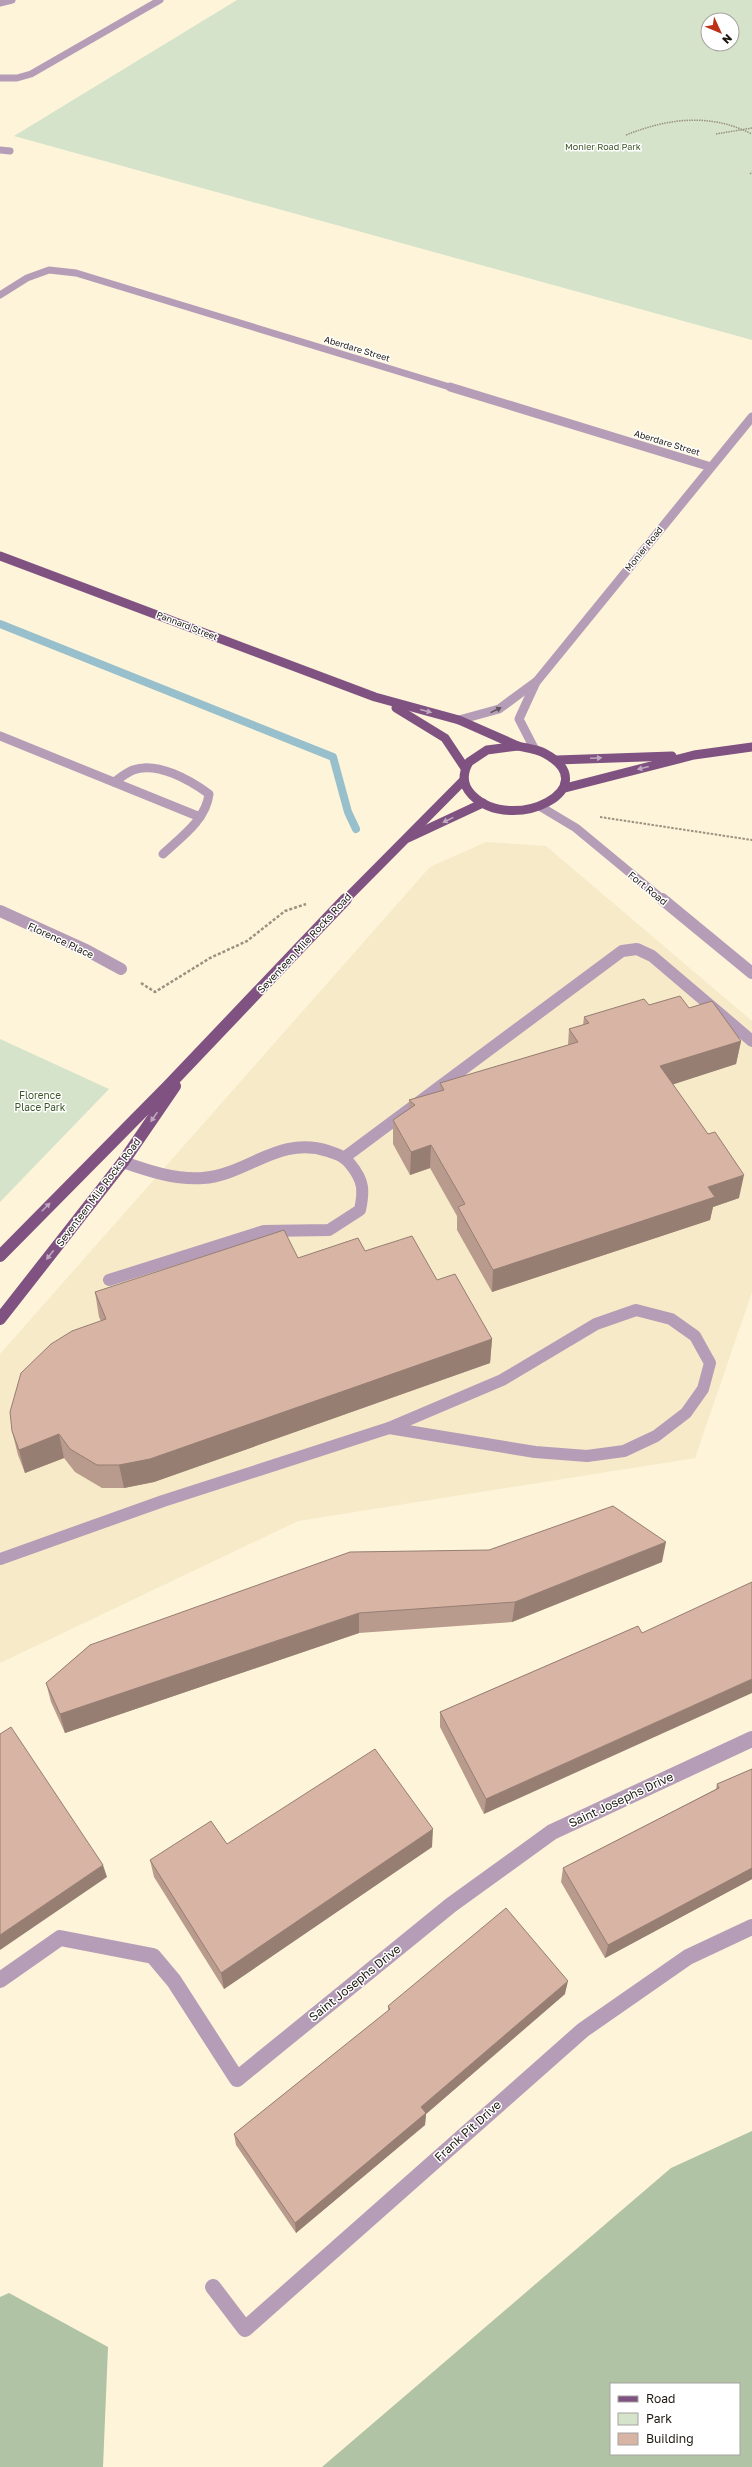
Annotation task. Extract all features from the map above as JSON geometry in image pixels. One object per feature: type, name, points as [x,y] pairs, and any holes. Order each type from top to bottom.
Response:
[{"type":"main road","name":"Pannard Street","points":[[0,556],[375,697],[459,720],[518,746]]},
{"type":"main road","name":"Pannard Street","points":[[375,697],[411,716],[445,738],[465,768]]},
{"type":"main road","points":[[518,746],[534,748],[557,760],[565,770],[565,788],[560,796],[542,807],[518,811],[493,807],[483,803],[473,796],[464,780],[465,768],[481,752],[498,747],[518,746]]},
{"type":"main road","points":[[565,788],[694,756],[752,747]]},
{"type":"main road","points":[[557,760],[694,756]]},
{"type":"main road","name":"Seventeen Mile Rocks Road","points":[[0,1256],[43,1210],[192,1062],[400,842],[464,780]]},
{"type":"main road","name":"Seventeen Mile Rocks Road","points":[[400,842],[483,803]]},
{"type":"main road","name":"Seventeen Mile Rocks Road","points":[[0,1319],[123,1162],[192,1062]]},
{"type":"street","points":[[0,3],[12,0]]},
{"type":"street","points":[[0,78],[17,78],[31,74],[160,0]]},
{"type":"street","points":[[0,150],[10,151]]},
{"type":"street","name":"Aberdare Street","points":[[0,295],[27,278],[49,270],[76,273],[711,467]]},
{"type":"street","name":"Monier Road","points":[[459,720],[499,710],[537,681],[752,417]]},
{"type":"street","name":"Monier Road","points":[[534,748],[519,719],[537,681]]},
{"type":"street","points":[[0,736],[200,817]]},
{"type":"street","points":[[114,782],[134,770],[154,768],[200,786],[209,794],[210,803],[200,817],[163,854]]},
{"type":"street","name":"Fort Road","points":[[542,807],[576,828],[752,973]]},
{"type":"street","name":"Florence Place","points":[[0,912],[86,950],[121,969]]},
{"type":"street","points":[[345,1157],[622,951],[637,949],[652,956],[752,1041]]},
{"type":"street","points":[[109,1280],[264,1231],[309,1232],[328,1230],[344,1222],[360,1210],[364,1191],[356,1171],[345,1157],[321,1149],[288,1148],[234,1169],[204,1178],[165,1176],[123,1162]]},
{"type":"street","points":[[0,1559],[163,1501],[390,1428],[502,1380],[596,1324],[636,1310],[671,1319],[695,1336],[710,1363],[703,1388],[686,1413],[656,1436],[624,1451],[587,1456],[535,1452],[390,1428]]},
{"type":"street","name":"Saint Josephs Drive","points":[[0,1980],[60,1938],[153,1956],[174,1981],[237,2078],[451,1905],[552,1832],[752,1739]]},
{"type":"street","name":"Frank Pit Drive","points":[[213,2287],[245,2329],[583,2030],[688,1957],[752,1927]]},
{"type":"path","points":[[626,135],[661,122],[684,120],[718,122],[743,129],[752,134]]},
{"type":"path","points":[[716,134],[752,128]]},
{"type":"path","points":[[595,816],[752,840]]},
{"type":"path","points":[[121,969],[155,992],[210,958],[247,941],[285,911],[308,904]]},
{"type":"shaded area","points":[[486,842],[546,846],[752,1021],[752,1292],[695,1458],[298,1521],[0,1663],[0,1354],[430,867]]},
{"type":"green space","name":"Monier Road Park","points":[[237,0],[752,0],[752,340],[14,136]]},
{"type":"green space","name":"Florence Place Park","points":[[0,1039],[109,1089],[0,1202]]},
{"type":"green space","points":[[752,2131],[752,2467],[322,2467],[671,2168]]},
{"type":"green space","points":[[9,2293],[108,2347],[103,2467],[0,2467],[0,2297]]},
{"type":"building","points":[[680,996],[689,1008],[712,1001],[741,1041],[660,1066],[708,1134],[715,1132],[744,1175],[708,1187],[715,1197],[493,1270],[458,1207],[465,1204],[431,1145],[411,1152],[393,1120],[415,1105],[409,1100],[444,1090],[440,1083],[578,1042],[569,1029],[589,1023],[584,1017],[644,999],[649,1005]]},
{"type":"building","points":[[284,1230],[298,1258],[358,1238],[365,1251],[412,1236],[437,1280],[455,1274],[492,1339],[150,1459],[119,1465],[97,1465],[70,1449],[59,1434],[19,1450],[12,1431],[10,1412],[21,1373],[51,1344],[72,1331],[106,1319],[95,1292]]},
{"type":"building","points":[[613,1506],[666,1542],[515,1602],[359,1613],[60,1714],[46,1683],[90,1645],[350,1552],[489,1550]]},
{"type":"building","points":[[752,1582],[752,1679],[486,1799],[440,1712],[638,1626],[642,1633]]},
{"type":"building","points":[[11,1727],[103,1865],[0,1935],[0,1734]]},
{"type":"building","points":[[375,1749],[433,1829],[221,1973],[150,1860],[211,1821],[227,1844]]},
{"type":"building","points":[[752,1769],[752,1868],[608,1945],[563,1868],[719,1788],[717,1784]]},
{"type":"building","points":[[506,1908],[568,1981],[421,2107],[426,2113],[295,2223],[234,2134],[390,2009],[388,2006]]},
{"type":"waterway","points":[[0,624],[333,757],[348,812],[356,829]]}]
